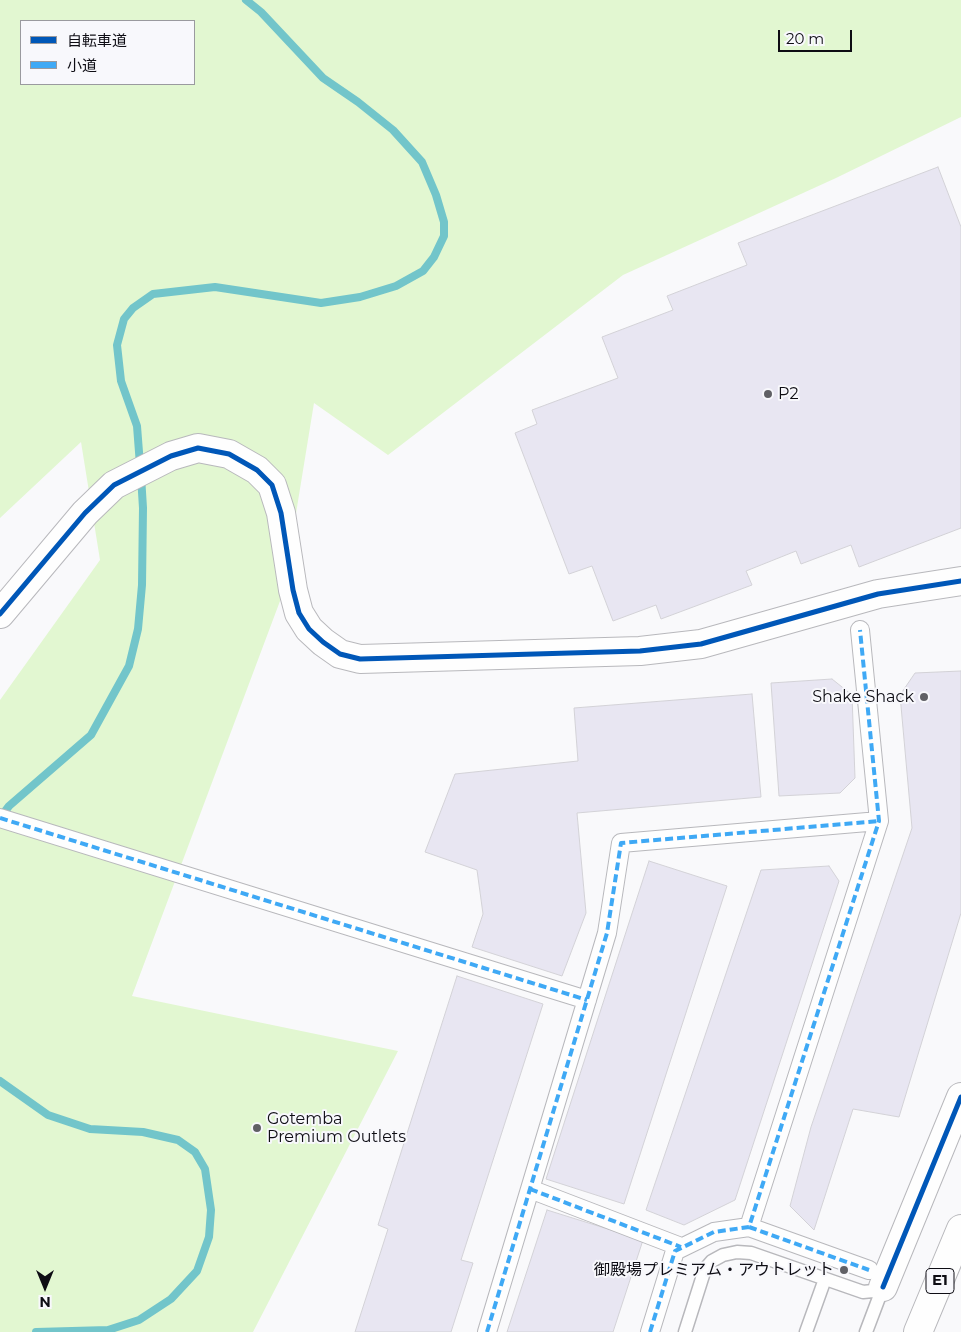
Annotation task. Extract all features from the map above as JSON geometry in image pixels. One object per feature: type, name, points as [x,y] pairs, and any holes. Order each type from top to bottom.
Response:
[{"type":"main road","points":[[0,614],[85,513],[118,492],[181,470],[200,456],[257,470],[272,485],[281,513],[293,590],[299,613],[309,628],[323,642],[340,654],[360,658],[640,651],[701,644],[878,594],[961,581]]},
{"type":"main road","points":[[876,1278],[961,1097]]},
{"type":"main road","name":"E1","points":[[918,1332],[961,1229]]},
{"type":"street","points":[[749,1227],[879,821],[860,630]]},
{"type":"street","points":[[0,818],[587,1000]]},
{"type":"street","points":[[487,1332],[606,933],[621,843],[879,821]]},
{"type":"street","points":[[530,1189],[681,1247]]},
{"type":"street","points":[[650,1332],[675,1250],[714,1232],[749,1227],[876,1278]]},
{"type":"lane","points":[[685,1332],[705,1270],[712,1261],[723,1255],[737,1252],[751,1253],[863,1292],[873,1291],[876,1278]]},
{"type":"lane","points":[[866,1332],[876,1278]]},
{"type":"lane","points":[[806,1332],[825,1279]]},
{"type":"green space","points":[[0,0],[961,0],[961,117],[836,178],[623,275],[388,455],[314,403],[283,593],[132,996],[398,1051],[253,1332],[0,1332],[0,700],[100,560],[81,442],[0,518]]},
{"type":"building","name":"P2","points":[[938,167],[961,227],[961,528],[859,567],[851,545],[801,564],[796,551],[746,571],[752,585],[661,619],[656,605],[613,621],[592,566],[569,574],[515,433],[537,424],[532,410],[618,378],[602,337],[673,310],[667,296],[747,265],[738,243]]},
{"type":"building","points":[[961,671],[961,913],[899,1117],[853,1109],[814,1230],[790,1206],[811,1127],[912,828],[900,695],[915,673]]},
{"type":"building","points":[[832,679],[852,695],[855,778],[840,793],[779,796],[771,683]]},
{"type":"building","points":[[752,694],[761,797],[577,813],[586,913],[562,976],[472,947],[483,914],[477,870],[425,852],[455,774],[578,761],[574,708]]},
{"type":"building","points":[[649,861],[727,886],[624,1204],[546,1179]]},
{"type":"building","points":[[829,866],[839,881],[735,1200],[684,1225],[646,1210],[761,870]]},
{"type":"building","points":[[457,976],[543,1004],[461,1260],[473,1263],[451,1332],[355,1332],[388,1229],[378,1225]]},
{"type":"building","points":[[547,1210],[643,1240],[613,1332],[507,1332]]},
{"type":"waterway","points":[[140,465],[137,426],[121,381],[117,345],[124,319],[133,308],[153,294],[215,287],[321,303],[360,297],[396,286],[423,271],[434,257],[444,236],[444,222],[436,195],[422,162],[393,130],[358,102],[323,78],[261,12],[246,0]]},
{"type":"waterway","points":[[0,818],[9,806],[91,735],[129,666],[138,629],[142,585],[143,508],[141,476]]},
{"type":"waterway","points":[[0,1081],[48,1115],[90,1129],[143,1132],[178,1140],[195,1152],[205,1169],[211,1210],[209,1237],[197,1271],[171,1299],[139,1320],[108,1330],[36,1332]]},
{"type":"marked path","points":[[650,1332],[675,1251],[714,1232],[749,1227],[879,821],[860,630]]},
{"type":"marked path","points":[[0,818],[587,1000]]},
{"type":"marked path","points":[[487,1332],[607,933],[621,843],[879,821]]},
{"type":"marked path","points":[[530,1189],[681,1247]]},
{"type":"marked path","points":[[749,1227],[869,1270]]},
{"type":"cycle path","points":[[0,614],[85,513],[114,485],[171,456],[198,448],[229,454],[257,470],[272,485],[281,513],[293,590],[299,613],[309,629],[323,642],[340,654],[360,659],[640,651],[701,644],[878,594],[961,581]]},
{"type":"cycle path","points":[[883,1287],[961,1097]]},
{"type":"place","name":"P2","points":[[768,394]]},
{"type":"place","name":"Shake Shack","points":[[924,697]]},
{"type":"place","name":"Gotemba Premium Outlets","points":[[257,1128]]},
{"type":"place","name":"御殿場プレミアム・アウトレット","points":[[844,1270]]}]
